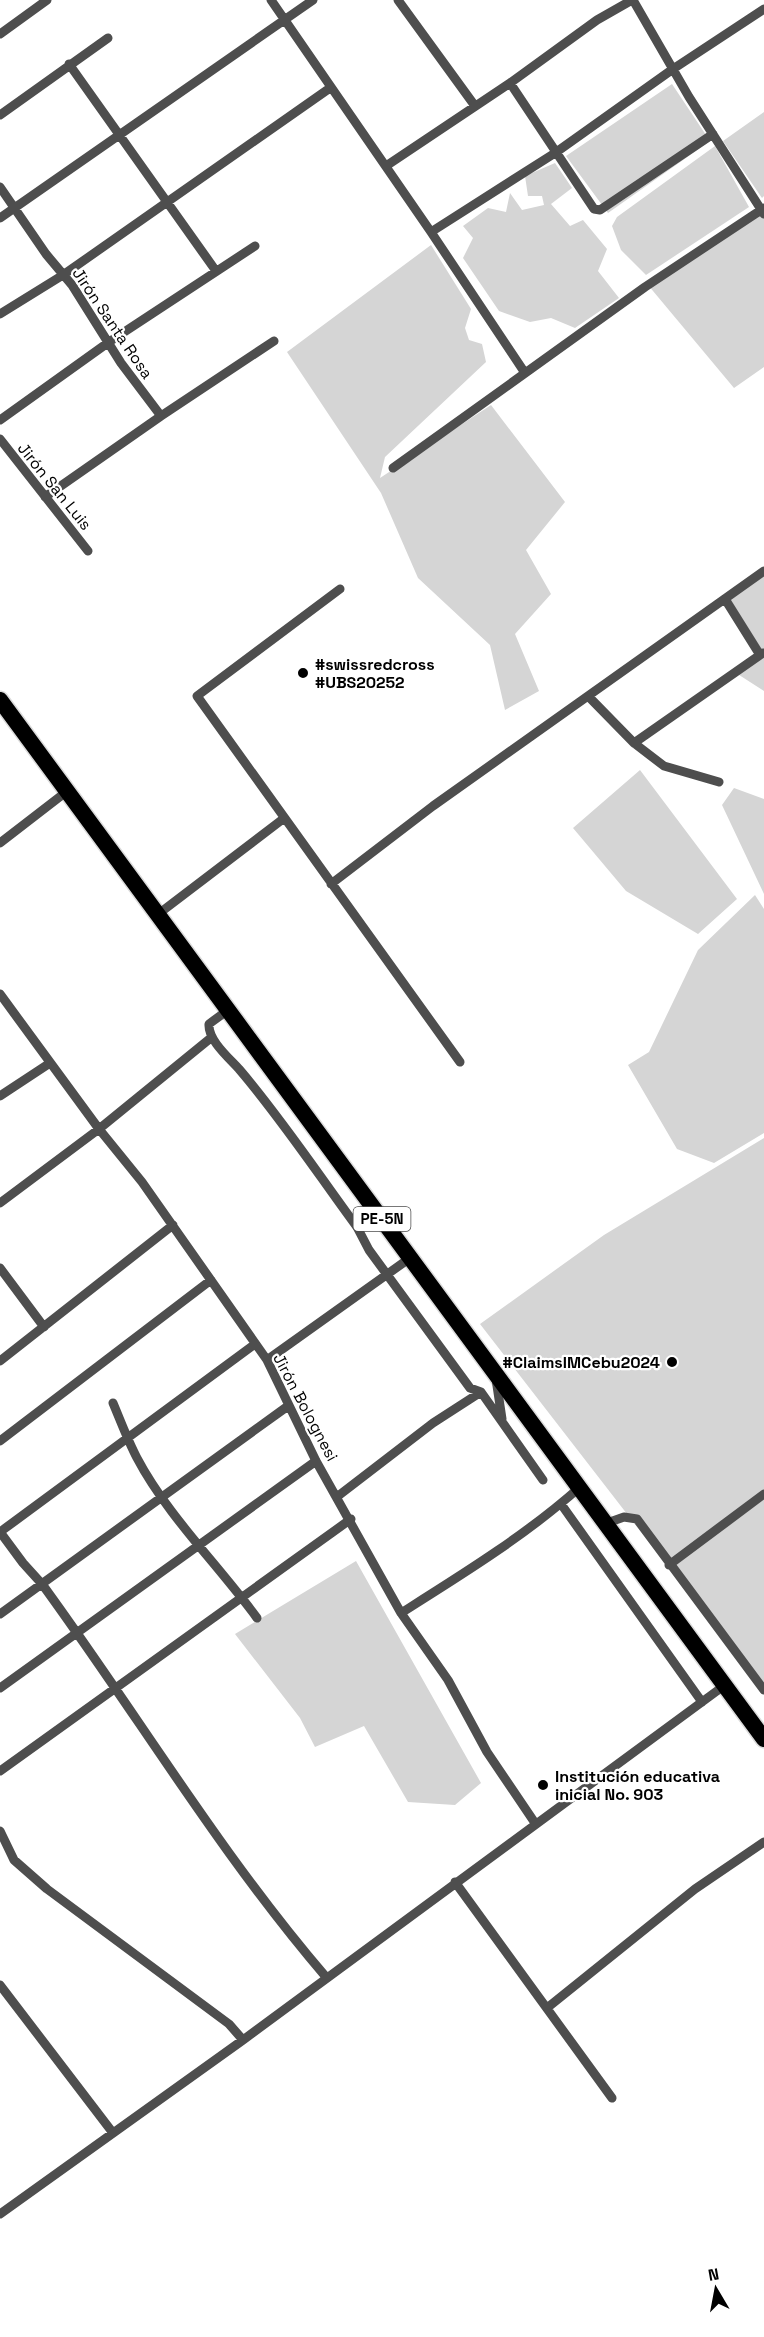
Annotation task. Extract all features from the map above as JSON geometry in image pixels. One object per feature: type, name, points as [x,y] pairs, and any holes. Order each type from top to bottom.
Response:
[{"type":"highway","name":"PE-5N","points":[[0,700],[764,1739]]},
{"type":"street","points":[[0,34],[47,0]]},
{"type":"street","points":[[271,0],[525,373]]},
{"type":"street","points":[[0,218],[313,0]]},
{"type":"street","points":[[398,0],[475,106]]},
{"type":"street","points":[[386,166],[510,83],[597,20],[632,0],[713,134],[763,210],[645,287],[393,468]]},
{"type":"street","points":[[431,232],[555,153],[673,69],[764,9]]},
{"type":"street","points":[[0,115],[108,38]]},
{"type":"street","points":[[69,64],[216,271]]},
{"type":"street","points":[[510,83],[590,204],[600,210],[713,134]]},
{"type":"street","points":[[0,314],[63,275],[330,88]]},
{"type":"street","name":"Jirón Santa Rosa","points":[[0,187],[72,285],[121,363],[161,416]]},
{"type":"street","points":[[0,420],[109,342],[255,246]]},
{"type":"street","points":[[45,497],[274,341]]},
{"type":"street","name":"Jirón San Luis","points":[[0,439],[88,551]]},
{"type":"street","points":[[0,460],[8,452]]},
{"type":"street","points":[[331,884],[433,806],[764,571]]},
{"type":"street","points":[[340,589],[197,696],[460,1062]]},
{"type":"street","points":[[634,743],[762,654],[725,599]]},
{"type":"street","points":[[589,697],[634,743],[664,766],[719,782]]},
{"type":"street","points":[[0,843],[66,792]]},
{"type":"street","points":[[157,915],[284,819]]},
{"type":"street","name":"Jirón Bolognesi","points":[[1,997],[99,1129],[142,1182],[267,1360],[316,1461],[351,1519],[401,1612],[448,1680],[487,1752],[535,1823]]},
{"type":"street","points":[[228,1010],[209,1024],[212,1037],[250,1082],[470,1389],[481,1392],[543,1480]]},
{"type":"street","points":[[0,1203],[99,1129],[212,1037]]},
{"type":"street","points":[[0,1096],[50,1063]]},
{"type":"street","points":[[0,1361],[173,1225]]},
{"type":"street","points":[[267,1360],[410,1258]]},
{"type":"street","points":[[0,1268],[44,1327]]},
{"type":"street","points":[[0,1441],[211,1280]]},
{"type":"street","points":[[255,1344],[128,1440],[0,1532],[42,1584],[295,1939],[326,1977]]},
{"type":"street","points":[[496,1377],[502,1421]]},
{"type":"street","points":[[338,1496],[434,1423],[481,1392]]},
{"type":"street","points":[[113,1403],[138,1460],[257,1618]]},
{"type":"street","points":[[0,1614],[288,1406]]},
{"type":"street","points":[[0,1688],[316,1461]]},
{"type":"street","points":[[401,1612],[467,1571],[561,1504],[580,1487]]},
{"type":"street","points":[[669,1565],[764,1494]]},
{"type":"street","points":[[561,1504],[702,1702]]},
{"type":"street","points":[[607,1523],[624,1517],[637,1519],[764,1690]]},
{"type":"street","points":[[0,1771],[351,1519]]},
{"type":"street","points":[[0,2214],[243,2040],[725,1685]]},
{"type":"street","points":[[0,1831],[14,1860],[47,1889],[229,2024],[243,2040]]},
{"type":"street","points":[[547,2008],[695,1889],[764,1842]]},
{"type":"street","points":[[455,1882],[612,2098]]},
{"type":"street","points":[[0,1985],[113,2133]]},
{"type":"shaded area","points":[[672,84],[710,141],[608,213],[566,156]]},
{"type":"shaded area","points":[[764,112],[764,196],[762,198],[723,141]]},
{"type":"shaded area","points":[[715,146],[749,207],[646,275],[621,250],[612,226],[617,217]]},
{"type":"shaded area","points":[[555,163],[572,188],[551,204],[570,226],[583,220],[607,249],[598,271],[619,298],[575,328],[551,318],[530,322],[499,311],[463,258],[473,238],[463,226],[488,208],[506,212],[510,193],[522,210],[544,205],[542,196],[528,196],[525,176]]},
{"type":"shaded area","points":[[761,211],[764,216],[764,367],[734,388],[648,285]]},
{"type":"shaded area","points":[[431,245],[471,309],[465,328],[469,340],[482,344],[486,362],[385,457],[380,478],[491,405],[565,502],[526,550],[551,594],[515,634],[539,691],[505,710],[490,645],[418,578],[381,493],[287,352]]},
{"type":"shaded area","points":[[764,573],[764,691],[736,673],[760,655],[726,601]]},
{"type":"shaded area","points":[[640,770],[737,899],[698,934],[626,891],[573,828]]},
{"type":"shaded area","points":[[734,788],[764,799],[764,894],[722,805]]},
{"type":"shaded area","points":[[755,895],[764,909],[764,1133],[714,1163],[677,1149],[628,1065],[649,1052],[698,950]]},
{"type":"shaded area","points":[[764,1138],[764,1691],[480,1324],[604,1235]]},
{"type":"shaded area","points":[[356,1561],[481,1783],[455,1805],[408,1802],[364,1726],[315,1747],[300,1718],[235,1634]]},
{"type":"place","name":"#swissredcross #UBS20252","points":[[303,673]]},
{"type":"place","name":"#ClaimsIMCebu2024","points":[[672,1362]]},
{"type":"place","name":"Institución educativa inicial No. 903","points":[[543,1785]]}]
